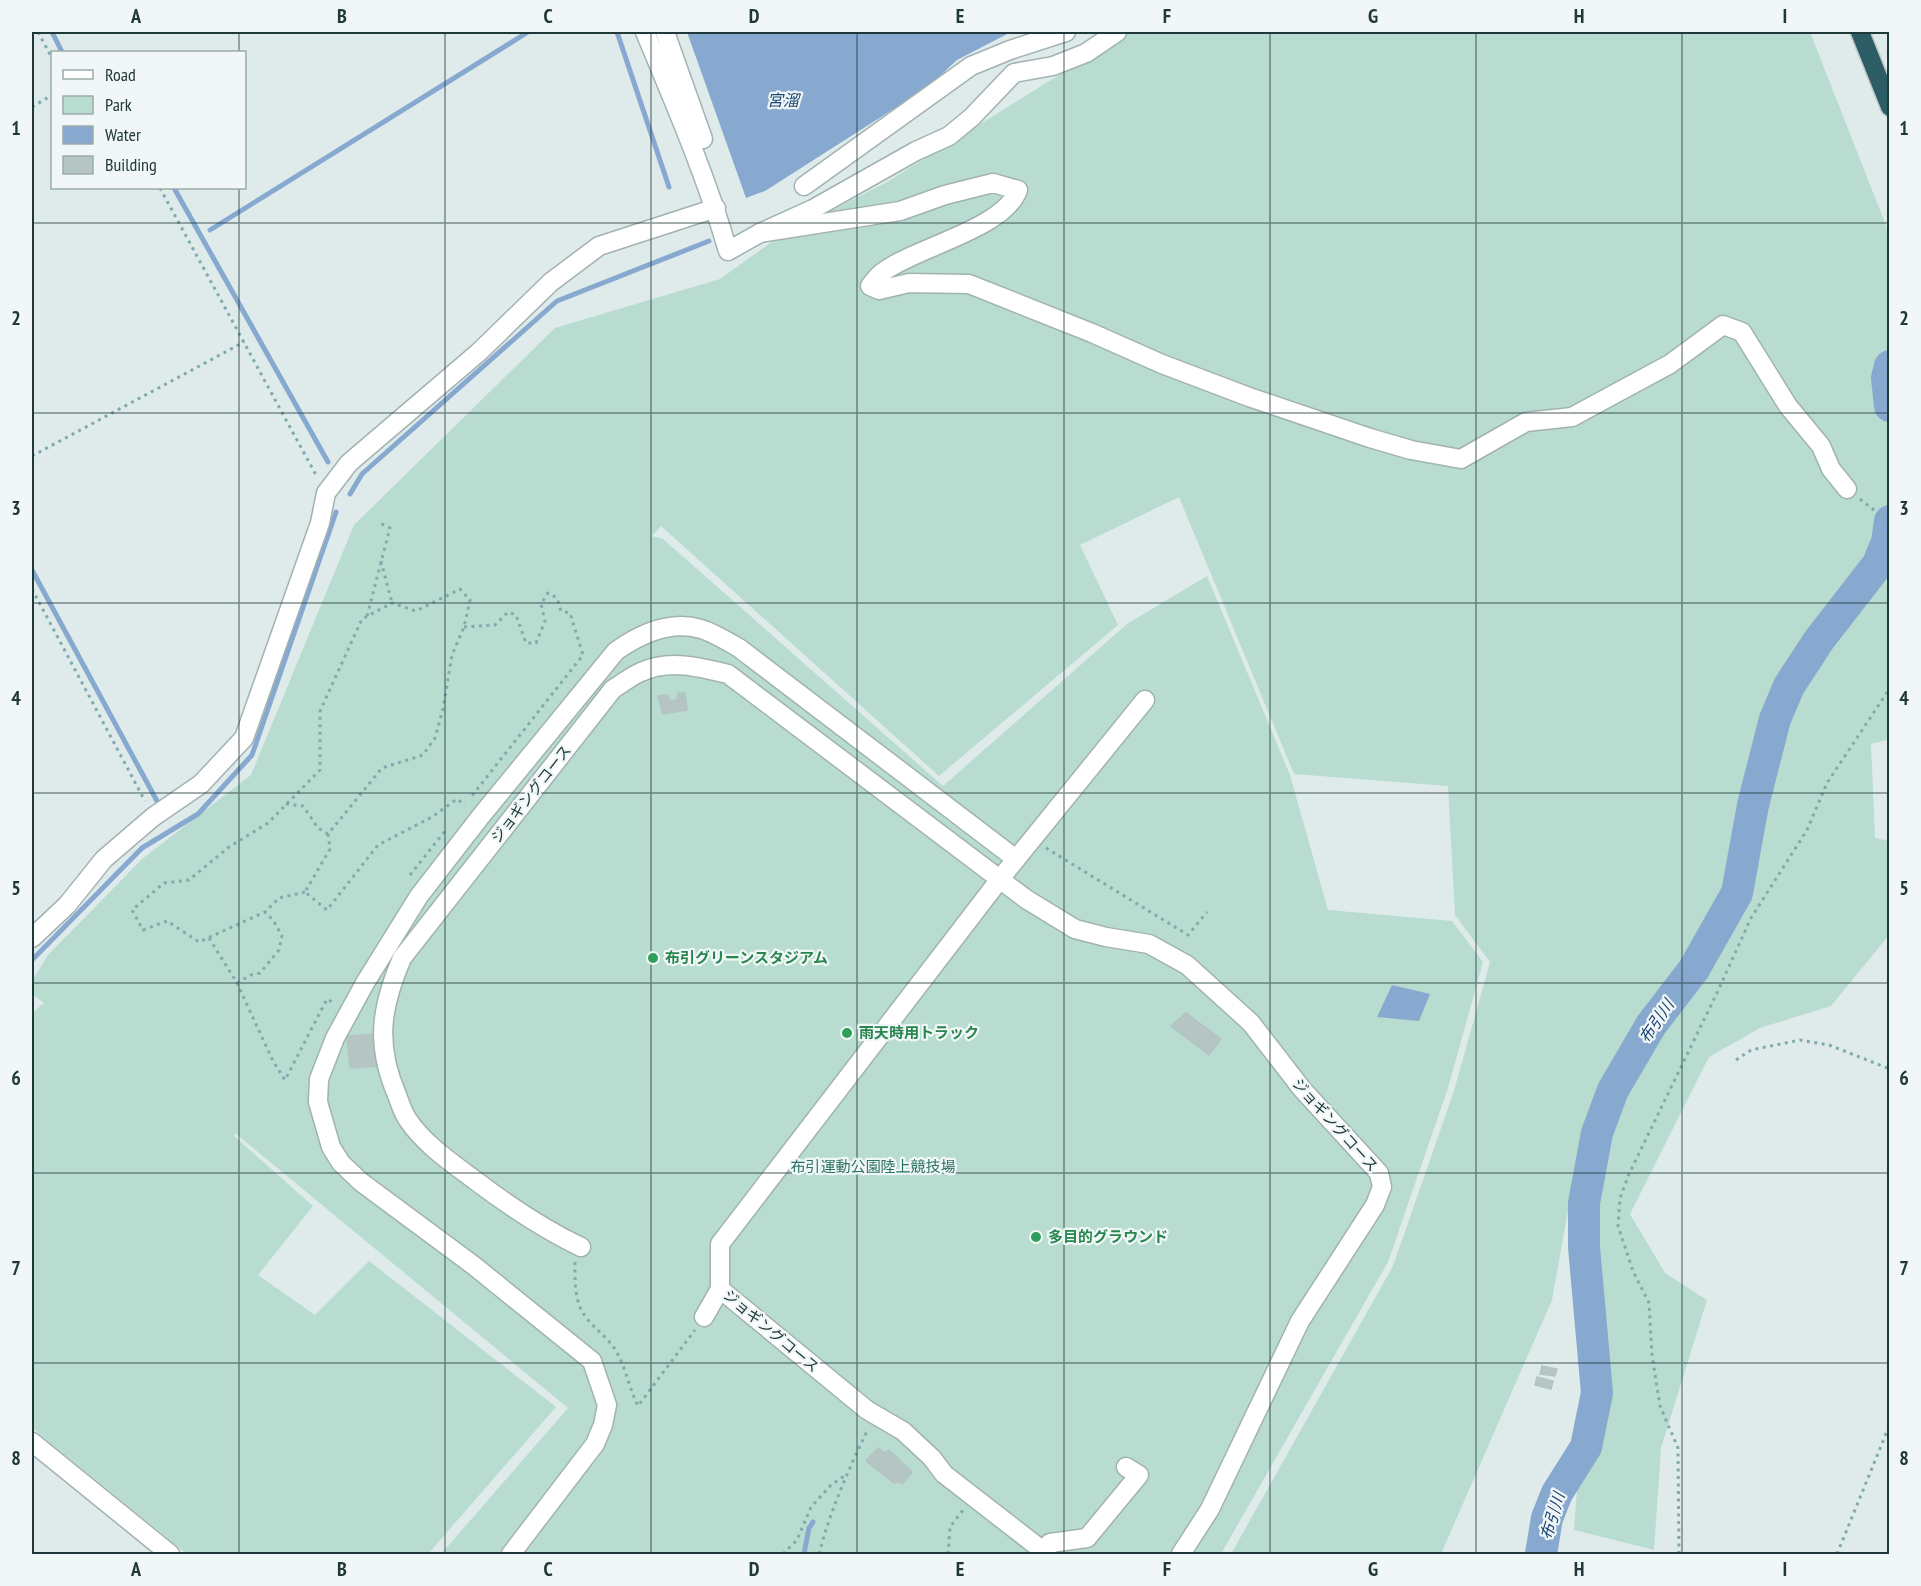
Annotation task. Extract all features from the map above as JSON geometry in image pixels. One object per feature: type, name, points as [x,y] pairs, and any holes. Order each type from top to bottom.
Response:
[{"type":"highway","points":[[1860,32],[1890,107]]},
{"type":"street","points":[[645,32],[686,128],[716,208],[729,251],[760,233],[813,209],[916,151],[949,136],[972,117],[1014,73],[1053,66],[1086,53],[1118,32]]},
{"type":"street","points":[[665,32],[731,220]]},
{"type":"street","points":[[804,186],[971,66],[1010,50],[1066,32]]},
{"type":"street","points":[[760,233],[900,211],[945,195],[993,183],[1018,190],[1014,201],[996,215],[882,272],[870,285],[879,290],[909,283],[969,284],[1092,333],[1162,364],[1249,397],[1411,450],[1461,459],[1526,422],[1572,417],[1670,364],[1723,325],[1742,332],[1788,406],[1821,446],[1831,469],[1847,489]]},
{"type":"street","points":[[32,938],[67,905],[104,859],[153,817],[201,784],[244,738],[320,522],[326,493],[349,463],[479,352],[551,282],[599,246],[716,208]]},
{"type":"street","points":[[511,1554],[595,1444],[603,1425],[607,1405],[592,1361],[473,1265],[361,1182],[340,1163],[331,1147],[318,1102],[319,1079],[335,1038],[365,983],[419,896],[481,816],[616,651],[638,636],[669,627],[699,628],[739,648],[1016,859]]},
{"type":"street","name":"ジョギングコース","points":[[580,1247],[513,1209],[438,1153],[407,1119],[389,1077],[382,1036],[385,1005],[402,958],[613,689],[641,672],[668,664],[700,667],[728,675],[1026,899],[1075,929],[1106,938],[1149,944],[1187,964],[1251,1023],[1302,1089],[1379,1173],[1382,1187],[1375,1205],[1300,1321],[1210,1509],[1181,1554]]},
{"type":"street","name":"ジョギングコース","points":[[1045,1553],[944,1474],[932,1458],[903,1431],[867,1410],[720,1289],[720,1244],[1000,879],[1144,700]]},
{"type":"street","points":[[704,1317],[720,1289]]},
{"type":"street","points":[[32,1442],[170,1554]]},
{"type":"street","points":[[1045,1553],[1050,1543],[1087,1538],[1139,1475],[1126,1467]]},
{"type":"path","points":[[38,32],[51,56]]},
{"type":"path","points":[[32,107],[51,96]]},
{"type":"path","points":[[161,189],[326,493]]},
{"type":"path","points":[[32,456],[244,342]]},
{"type":"path","points":[[1847,489],[1880,514],[1890,527]]},
{"type":"path","points":[[367,616],[390,528],[380,523]]},
{"type":"path","points":[[381,561],[392,603]]},
{"type":"path","points":[[32,589],[153,817]]},
{"type":"path","points":[[460,589],[470,600],[464,627],[452,655],[443,709],[435,738],[423,755],[382,768],[328,834],[330,849],[305,892],[279,898],[265,912],[199,942],[167,921],[143,930],[132,910],[164,883],[189,880],[229,847],[268,823],[320,770],[320,711],[362,619],[392,603],[416,611],[460,589]]},
{"type":"path","points":[[464,627],[495,625],[508,612],[516,615],[526,643],[536,642],[545,621],[541,604],[548,593],[557,598],[561,611],[570,613],[583,655]]},
{"type":"path","points":[[1678,1554],[1678,1448],[1660,1406],[1652,1355],[1649,1303],[1633,1271],[1618,1226],[1620,1198],[1629,1174],[1718,993],[1751,918],[1807,830],[1827,783],[1890,688]]},
{"type":"path","points":[[305,892],[327,910],[378,845],[432,817],[457,799],[465,805]]},
{"type":"path","points":[[286,804],[303,807],[318,828],[328,834]]},
{"type":"path","points":[[1031,840],[1188,935],[1207,912]]},
{"type":"path","points":[[237,983],[260,973],[279,950],[282,936],[273,920],[265,912]]},
{"type":"path","points":[[209,938],[237,983],[273,1061],[285,1080],[327,999],[336,1004]]},
{"type":"path","points":[[1736,1060],[1751,1050],[1800,1040],[1829,1045],[1890,1069]]},
{"type":"path","points":[[580,1247],[575,1263],[578,1300],[585,1316],[614,1348],[624,1366],[630,1390],[638,1406],[704,1317]]},
{"type":"path","points":[[819,1554],[827,1525],[846,1475],[875,1413]]},
{"type":"path","points":[[1837,1554],[1890,1424]]},
{"type":"path","points":[[783,1554],[797,1540],[811,1507],[831,1485],[846,1475]]},
{"type":"path","points":[[948,1554],[950,1527],[973,1498]]},
{"type":"green space","name":"布引運動公園陸上競技場","points":[[1128,32],[1810,32],[1889,233],[1890,739],[1871,744],[1875,838],[1889,841],[1889,935],[1831,1006],[1760,1028],[1709,1057],[1630,1214],[1665,1273],[1707,1300],[1661,1448],[1654,1550],[1574,1530],[1583,1412],[1570,1200],[1552,1300],[1441,1554],[1231,1554],[1393,1266],[1454,1091],[1490,962],[1455,915],[1448,786],[1294,774],[1179,497],[1080,545],[1118,625],[939,776],[661,526],[652,536],[663,539],[943,786],[1127,624],[1207,576],[1290,775],[1328,910],[1452,921],[1483,962],[1448,1088],[1388,1262],[1221,1554],[441,1554],[568,1408],[235,1133],[234,1136],[313,1206],[258,1275],[315,1315],[369,1261],[556,1407],[428,1554],[187,1554],[32,1428],[32,1013],[44,1003],[32,994],[32,981],[48,955],[142,859],[251,775],[354,525],[555,328],[720,279],[773,241],[887,182]]},
{"type":"water","name":"宮溜","points":[[687,32],[1011,32],[957,60],[928,87],[765,191],[746,198]]},
{"type":"water","points":[[1392,985],[1430,994],[1419,1021],[1377,1017]]},
{"type":"building","points":[[678,693],[685,693],[687,710],[663,714],[658,696],[667,695],[670,701],[677,700]]},
{"type":"building","points":[[1186,1013],[1221,1039],[1209,1055],[1171,1026]]},
{"type":"building","points":[[374,1034],[376,1066],[350,1068],[347,1036]]},
{"type":"building","points":[[1542,1366],[1557,1369],[1555,1376],[1540,1374]]},
{"type":"building","points":[[1537,1377],[1553,1381],[1551,1389],[1535,1385]]},
{"type":"building","points":[[878,1448],[885,1453],[889,1450],[912,1472],[902,1484],[894,1483],[866,1461]]},
{"type":"waterway","points":[[52,32],[62,51]]},
{"type":"waterway","points":[[210,230],[528,32]]},
{"type":"waterway","points":[[617,32],[669,187]]},
{"type":"waterway","points":[[175,189],[328,462]]},
{"type":"waterway","points":[[350,494],[362,474],[557,301],[709,241]]},
{"type":"waterway","name":"布引川","points":[[1890,366],[1887,378],[1890,406]]},
{"type":"waterway","points":[[32,960],[142,848],[198,814],[252,755],[336,512]]},
{"type":"waterway","name":"布引川","points":[[1541,1554],[1547,1518],[1557,1493],[1586,1447],[1597,1393],[1584,1247],[1584,1203],[1597,1133],[1613,1090],[1651,1025],[1694,969],[1737,893],[1753,805],[1775,719],[1789,686],[1819,640],[1878,564],[1887,542],[1890,521]]},
{"type":"waterway","points":[[32,570],[157,801]]},
{"type":"waterway","points":[[804,1554],[809,1528],[813,1522]]},
{"type":"place","name":"布引グリーンスタジアム","points":[[653,958]]},
{"type":"place","name":"雨天時用トラック","points":[[847,1033]]},
{"type":"place","name":"多目的グラウンド","points":[[1036,1237]]}]
